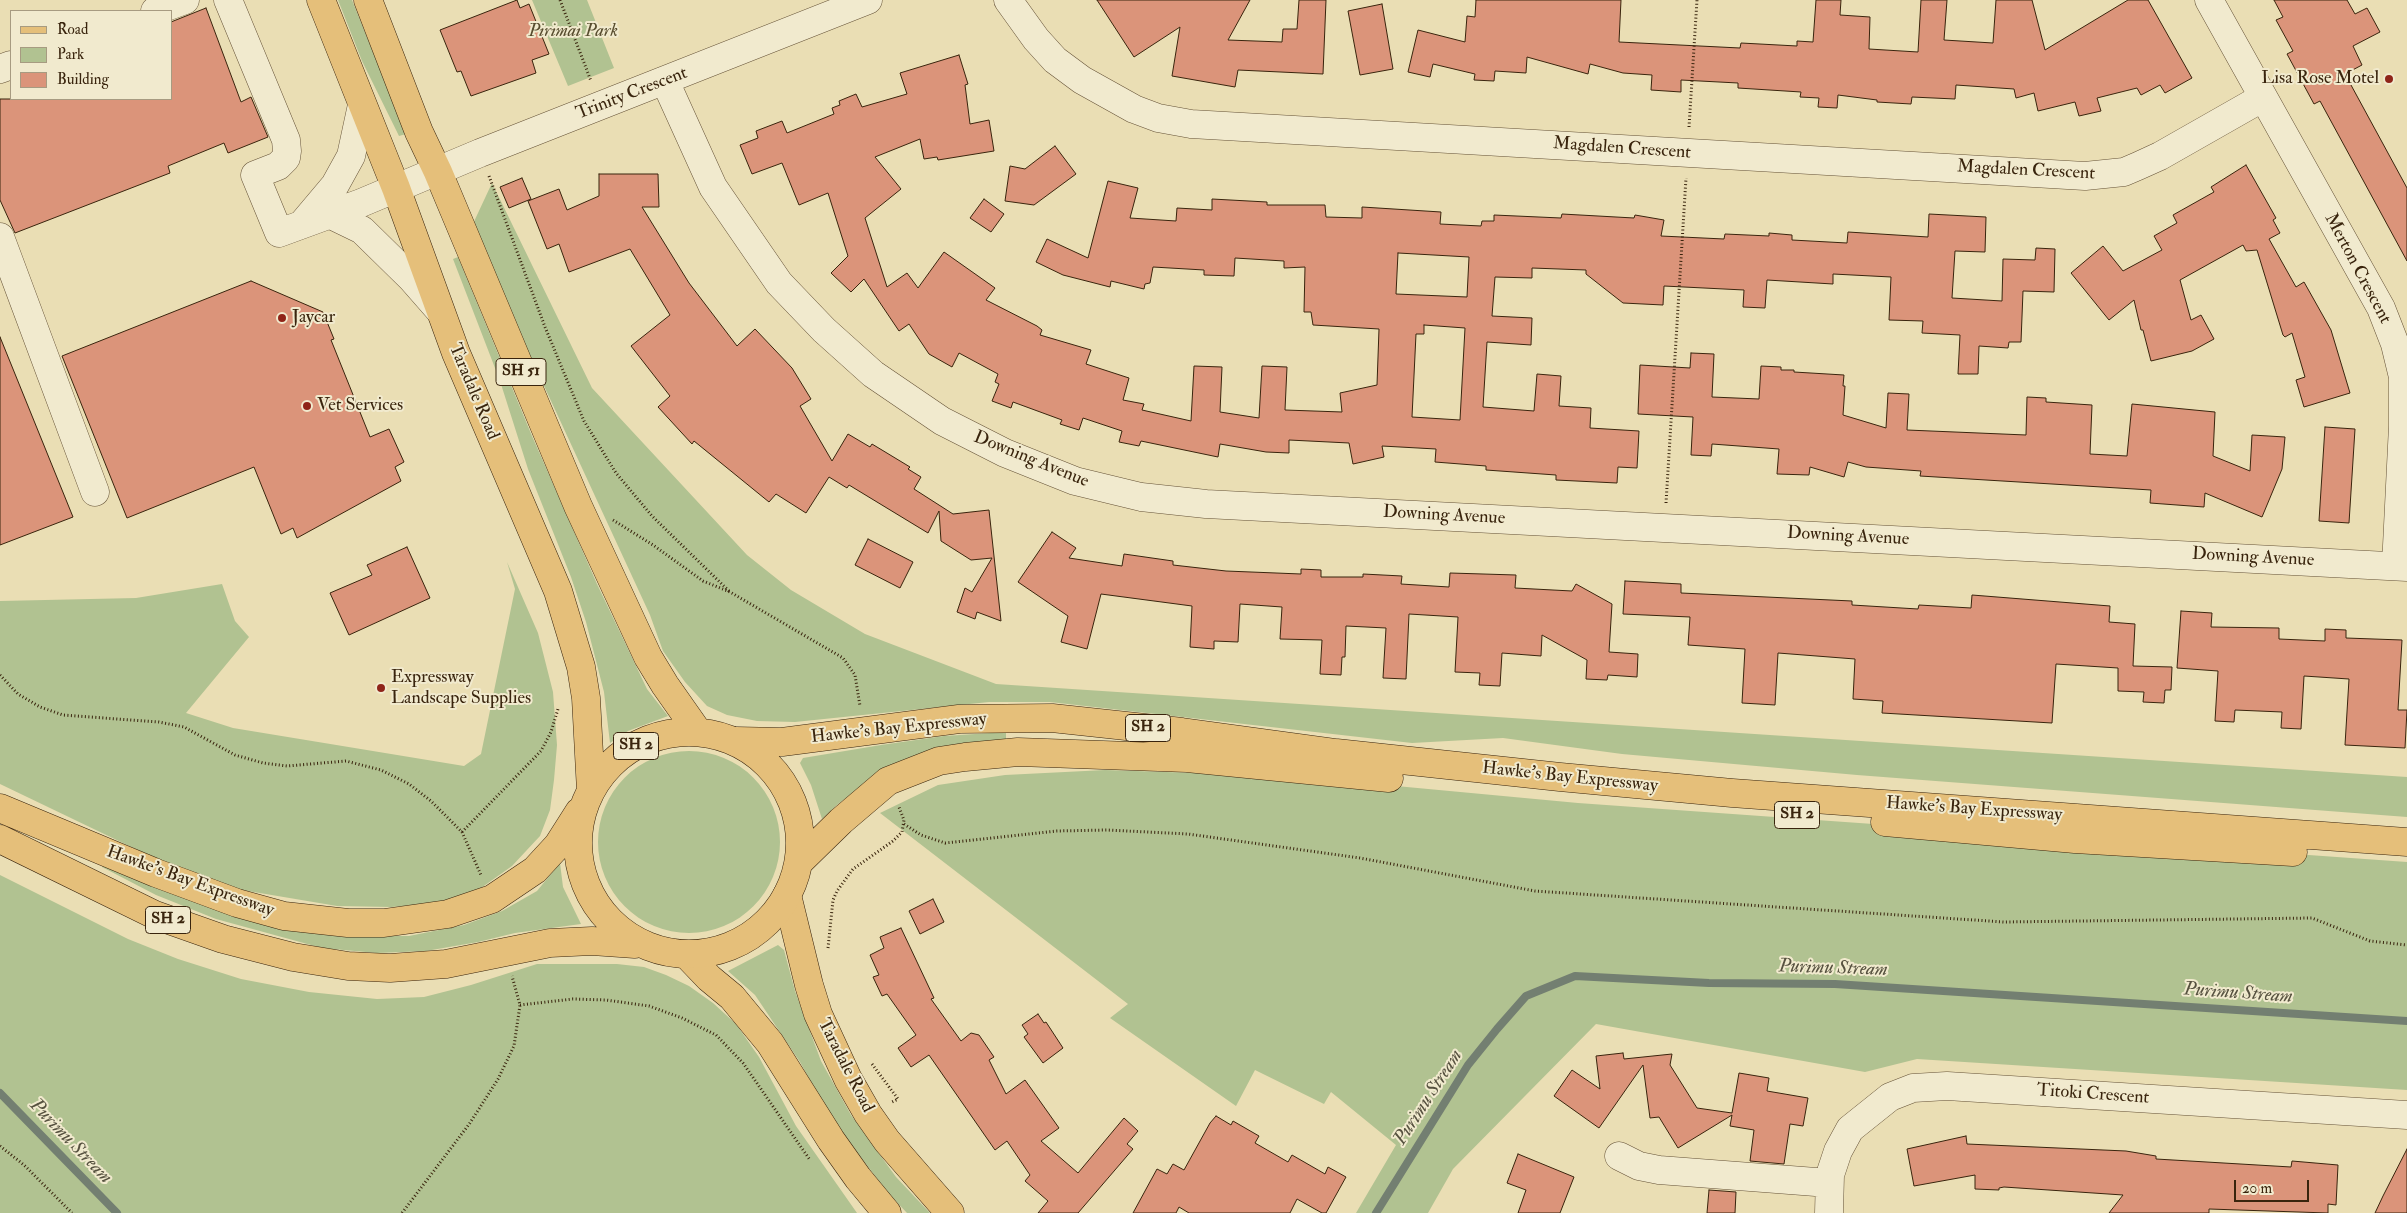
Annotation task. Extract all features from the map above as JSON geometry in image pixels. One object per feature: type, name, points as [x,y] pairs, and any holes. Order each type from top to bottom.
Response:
[{"type":"main road","name":"Taradale Road","points":[[321,0],[396,188],[456,353],[558,591],[581,667],[586,698],[587,798],[578,853],[584,879],[596,904],[613,925],[635,944]]},
{"type":"main road","name":"SH 51","points":[[368,0],[419,132],[438,172],[578,506],[648,657],[665,686],[698,732]]},
{"type":"main road","name":"Hawke's Bay Expressway","points":[[736,741],[782,742],[959,719],[1052,718],[1560,778],[1732,793],[2407,842]]},
{"type":"main road","name":"SH 2","points":[[587,798],[619,758],[644,741],[658,735],[698,732],[736,741]]},
{"type":"main road","points":[[736,741],[764,760],[782,782],[794,806],[800,834],[799,862]]},
{"type":"main road","name":"Hawke's Bay Expressway","points":[[799,862],[841,821],[888,781],[939,761],[1018,752],[1187,758],[1540,792],[2075,839],[2407,859]]},
{"type":"main road","name":"Hawke's Bay Expressway","points":[[0,808],[156,873],[236,903],[284,916],[348,923],[384,923],[448,914],[492,899],[535,870],[558,845],[587,798]]},
{"type":"main road","name":"Hawke's Bay Expressway","points":[[0,839],[155,915],[223,939],[293,957],[348,966],[390,968],[446,964],[508,951],[567,942],[592,941],[635,944]]},
{"type":"main road","name":"SH 2","points":[[635,944],[660,951],[687,955],[712,952],[735,945],[756,932],[774,916],[788,895],[799,862]]},
{"type":"main road","name":"Taradale Road","points":[[788,895],[809,985],[818,1014],[837,1056],[868,1114],[887,1141],[950,1213]]},
{"type":"main road","points":[[687,955],[709,978],[732,997],[770,1043],[831,1140],[858,1178],[887,1213]]},
{"type":"street","points":[[158,10],[185,0]]},
{"type":"street","name":"Trinity Crescent","points":[[228,0],[286,140],[288,150],[286,158],[278,166],[256,175],[279,234],[868,0]]},
{"type":"street","name":"Magdalen Crescent","points":[[1008,0],[1049,53],[1082,80],[1134,108],[1174,122],[2064,175],[2104,175],[2124,172],[2160,156],[2262,98]]},
{"type":"street","name":"Merton Crescent","points":[[2209,0],[2262,98],[2381,308],[2395,344],[2403,377],[2402,566]]},
{"type":"street","name":"Downing Avenue","points":[[665,81],[713,187],[779,282],[824,330],[873,374],[942,421],[1006,453],[1075,480],[1141,497],[1206,504],[2402,566]]},
{"type":"street","points":[[300,226],[335,185],[351,156],[362,105]]},
{"type":"street","points":[[330,214],[362,230],[412,279],[440,311]]},
{"type":"street","points":[[0,237],[95,492]]},
{"type":"street","name":"Titoki Crescent","points":[[1830,1213],[1829,1183],[1838,1151],[1850,1129],[1890,1097],[1913,1088],[1957,1087],[2407,1115]]},
{"type":"street","points":[[1619,1156],[1639,1166],[1659,1170],[1829,1183]]},
{"type":"path","points":[[560,0],[600,106]]},
{"type":"path","points":[[1664,527],[1697,0]]},
{"type":"path","points":[[488,176],[545,328],[584,421],[616,473],[652,516],[730,592],[703,581],[628,528],[609,517],[578,506]]},
{"type":"path","points":[[0,675],[25,698],[40,708],[63,715],[159,722],[184,727],[235,755],[263,763],[287,766],[346,761],[382,770],[409,784],[431,801],[462,832],[492,899]]},
{"type":"path","points":[[462,832],[541,751],[551,732],[558,709],[558,700]]},
{"type":"path","points":[[904,824],[921,835],[945,843],[1057,831],[1107,830],[1188,834],[1360,858],[1535,891],[2004,922],[2312,918],[2370,941],[2407,946]]},
{"type":"path","points":[[402,1213],[470,1123],[498,1079],[514,1046],[520,1005],[508,951]]},
{"type":"path","points":[[520,1005],[573,999],[606,1000],[649,1006],[682,1018],[716,1035],[743,1063],[806,1155]]},
{"type":"path","points":[[0,1146],[24,1165],[72,1213]]},
{"type":"green space","points":[[338,0],[352,0],[406,134],[399,136],[362,61]]},
{"type":"green space","name":"Pirimai Park","points":[[532,0],[587,0],[614,68],[568,86]]},
{"type":"green space","points":[[492,183],[592,388],[747,555],[791,590],[865,634],[996,684],[2407,777],[2407,817],[1857,775],[1622,754],[1503,738],[1412,743],[1050,702],[989,702],[795,722],[757,721],[727,715],[707,706],[685,682],[663,651],[650,615],[471,228]]},
{"type":"green space","points":[[458,257],[532,436],[597,584],[647,689],[668,716],[628,731],[610,743],[604,692],[586,622],[571,577],[528,469],[500,381],[453,259]]},
{"type":"green space","points":[[507,562],[538,633],[553,692],[557,745],[550,810],[540,836],[512,866],[481,888],[453,902],[391,907],[337,906],[242,890],[150,856],[0,784],[0,601],[136,598],[222,584],[235,621],[249,637],[186,713],[233,728],[464,766],[481,754],[515,589]]},
{"type":"green space","points":[[1006,732],[1006,740],[874,777],[838,804],[822,819],[811,785],[800,763],[803,758],[881,745],[944,736]]},
{"type":"green space","points":[[698,751],[724,758],[740,766],[759,784],[773,807],[780,833],[780,851],[773,877],[765,893],[747,912],[740,918],[715,929],[698,933],[680,933],[654,926],[638,918],[613,893],[605,877],[600,860],[598,833],[605,807],[613,791],[638,766],[654,758],[671,753]]},
{"type":"green space","points":[[1105,770],[1289,776],[1578,803],[2407,862],[2407,1090],[1917,1059],[1865,1072],[1596,1024],[1453,1169],[1428,1213],[1356,1213],[1396,1145],[1331,1092],[1324,1104],[1255,1070],[1236,1106],[1110,1018],[1128,1004],[880,813],[938,785],[1005,775]]},
{"type":"green space","points":[[103,863],[161,890],[235,915],[352,936],[409,936],[464,925],[502,911],[537,891],[560,863],[563,887],[581,924],[515,933],[426,951],[377,953],[322,948],[216,919],[156,895],[102,867]]},
{"type":"green space","points":[[0,875],[128,939],[178,959],[241,979],[309,992],[377,999],[424,997],[471,985],[537,964],[617,964],[644,967],[666,975],[689,986],[713,1003],[736,1024],[759,1057],[796,1126],[857,1213],[0,1213]]},
{"type":"green space","points":[[778,945],[784,950],[795,991],[821,1061],[851,1115],[896,1177],[930,1213],[907,1213],[889,1194],[832,1120],[800,1062],[755,995],[728,971]]},
{"type":"building","points":[[517,0],[520,8],[529,4],[549,54],[532,60],[536,73],[471,96],[461,71],[457,72],[440,30]]},
{"type":"building","points":[[1097,0],[1250,0],[1228,40],[1282,42],[1283,29],[1297,29],[1299,0],[1326,0],[1323,74],[1238,70],[1235,87],[1172,76],[1180,27],[1134,57]]},
{"type":"building","points":[[1476,0],[1621,0],[1619,42],[1740,48],[1741,43],[1797,46],[1797,41],[1813,42],[1816,0],[1841,0],[1840,15],[1870,17],[1869,49],[1918,52],[1921,0],[1947,0],[1944,40],[1993,43],[1996,0],[2032,0],[2045,50],[2128,0],[2148,0],[2192,78],[2165,93],[2160,85],[2141,95],[2137,88],[2097,98],[2101,111],[2079,116],[2075,102],[2038,111],[2034,93],[2016,98],[2014,89],[1956,85],[1955,99],[1912,97],[1911,104],[1877,102],[1877,100],[1838,95],[1837,108],[1818,107],[1819,98],[1800,97],[1801,92],[1738,88],[1738,83],[1681,80],[1681,92],[1651,90],[1652,75],[1623,73],[1590,64],[1588,74],[1527,57],[1526,73],[1495,71],[1494,81],[1474,80],[1475,74],[1433,64],[1430,77],[1408,72],[1418,30],[1465,42],[1467,16],[1475,17]]},
{"type":"building","points":[[2274,0],[2347,0],[2355,14],[2367,8],[2380,32],[2353,46],[2362,65],[2345,74],[2407,188],[2407,261],[2320,101],[2314,104],[2287,54],[2293,51],[2276,20],[2283,17]]},
{"type":"building","points":[[1382,4],[1393,69],[1360,75],[1348,11]]},
{"type":"building","points":[[206,8],[241,102],[251,97],[268,137],[228,153],[224,143],[168,166],[170,173],[15,233],[0,200],[0,99],[172,100],[172,22]]},
{"type":"building","points":[[959,55],[968,84],[965,85],[970,124],[989,120],[994,151],[938,160],[937,157],[924,159],[920,139],[875,157],[901,189],[865,218],[887,287],[907,273],[918,288],[944,252],[995,288],[986,300],[1037,326],[1042,330],[1040,335],[1091,350],[1086,364],[1129,378],[1123,400],[1144,404],[1142,410],[1191,421],[1194,366],[1222,367],[1220,412],[1259,418],[1262,366],[1287,367],[1285,410],[1342,412],[1340,393],[1377,385],[1379,329],[1313,325],[1311,312],[1304,312],[1305,267],[1284,268],[1284,261],[1235,258],[1234,276],[1204,275],[1204,270],[1153,267],[1150,283],[1145,284],[1144,289],[1111,281],[1110,287],[1063,275],[1036,262],[1047,239],[1088,258],[1108,181],[1138,188],[1130,218],[1176,221],[1177,208],[1212,210],[1212,199],[1267,202],[1267,205],[1325,205],[1326,217],[1362,218],[1362,207],[1441,212],[1440,224],[1481,226],[1482,221],[1494,221],[1494,215],[1561,218],[1562,214],[1634,218],[1635,215],[1664,220],[1661,236],[1724,239],[1725,234],[1769,236],[1769,233],[1792,235],[1792,240],[1847,243],[1848,232],[1928,237],[1929,214],[1986,217],[1985,252],[1955,251],[1952,298],[2002,301],[2003,259],[2035,260],[2036,248],[2055,249],[2054,292],[2023,291],[2021,342],[2009,342],[2008,348],[1979,346],[1978,374],[1958,374],[1960,335],[1922,333],[1923,321],[1889,320],[1891,277],[1833,274],[1833,284],[1767,280],[1765,308],[1743,307],[1744,290],[1664,286],[1663,305],[1623,303],[1586,274],[1586,270],[1532,268],[1532,278],[1495,277],[1492,316],[1532,318],[1531,345],[1487,342],[1483,407],[1534,411],[1537,374],[1561,376],[1559,406],[1591,408],[1590,428],[1639,431],[1637,468],[1618,467],[1617,483],[1556,480],[1556,475],[1486,470],[1486,466],[1435,462],[1436,449],[1382,446],[1384,457],[1353,464],[1349,443],[1289,440],[1289,453],[1266,452],[1220,444],[1218,457],[1141,441],[1139,446],[1119,442],[1122,431],[1083,418],[1079,430],[1060,424],[1062,420],[1013,402],[1011,408],[992,401],[999,384],[995,382],[998,374],[959,353],[952,367],[929,354],[909,324],[899,331],[864,279],[851,292],[831,273],[848,256],[828,193],[799,205],[782,163],[752,174],[740,145],[758,138],[756,131],[782,121],[787,133],[834,114],[832,108],[840,105],[839,101],[856,94],[862,107],[907,94],[900,73]],"holes":[[[1398,253],[1469,257],[1467,297],[1396,294]],[[1424,325],[1465,328],[1460,420],[1412,417],[1416,334],[1424,334]]]},
{"type":"building","points":[[1055,146],[1076,174],[1034,205],[1005,201],[1010,166],[1025,169]]},
{"type":"building","points":[[2246,165],[2276,218],[2273,220],[2280,233],[2269,239],[2296,287],[2304,282],[2331,330],[2350,393],[2304,407],[2296,380],[2305,377],[2292,333],[2285,337],[2283,335],[2257,250],[2246,251],[2243,245],[2180,280],[2191,320],[2201,315],[2214,339],[2192,351],[2151,361],[2134,300],[2109,320],[2071,273],[2103,246],[2123,271],[2162,250],[2154,236],[2177,223],[2173,215],[2214,192],[2211,187]]},
{"type":"building","points":[[599,174],[658,174],[659,207],[642,207],[689,283],[737,346],[755,329],[792,368],[811,399],[800,406],[832,461],[848,434],[870,447],[872,444],[910,467],[908,469],[921,477],[914,489],[953,514],[989,510],[1001,621],[977,612],[975,619],[957,612],[965,588],[972,592],[992,558],[971,560],[941,541],[939,511],[928,533],[849,485],[847,488],[829,477],[806,513],[776,494],[769,502],[694,441],[692,444],[658,407],[670,396],[631,346],[670,315],[630,249],[569,272],[559,244],[547,249],[528,201],[559,189],[567,210],[599,196]]},
{"type":"building","points":[[522,178],[531,199],[509,208],[500,187]]},
{"type":"building","points":[[984,199],[1004,214],[991,232],[970,218]]},
{"type":"building","points":[[251,281],[323,312],[334,339],[331,340],[370,437],[389,429],[404,462],[395,467],[401,481],[297,538],[293,528],[281,534],[254,467],[127,518],[62,356]]},
{"type":"building","points":[[0,337],[73,517],[0,545]]},
{"type":"building","points":[[1691,353],[1714,354],[1712,397],[1759,399],[1761,366],[1781,367],[1781,370],[1794,370],[1794,372],[1844,375],[1843,415],[1886,428],[1888,393],[1909,394],[1907,430],[2026,435],[2027,397],[2046,398],[2046,402],[2092,405],[2090,454],[2127,456],[2132,404],[2215,412],[2213,456],[2250,471],[2252,435],[2285,437],[2282,469],[2262,517],[2205,493],[2204,507],[2150,503],[2151,490],[1920,476],[1921,471],[1866,467],[1848,462],[1844,477],[1810,467],[1809,475],[1777,474],[1779,449],[1712,444],[1711,456],[1691,455],[1693,417],[1638,414],[1640,365],[1690,368]]},
{"type":"building","points":[[2325,427],[2355,429],[2349,523],[2319,521]]},
{"type":"building","points":[[1052,532],[1076,548],[1069,558],[1122,566],[1124,554],[1173,561],[1173,565],[1226,571],[1301,574],[1301,569],[1321,570],[1321,577],[1363,577],[1363,574],[1402,576],[1401,584],[1449,587],[1450,573],[1516,575],[1515,588],[1572,591],[1576,584],[1612,604],[1609,652],[1638,654],[1637,677],[1608,675],[1607,680],[1586,679],[1587,660],[1542,635],[1541,656],[1502,653],[1500,686],[1479,685],[1480,673],[1455,672],[1458,617],[1409,614],[1406,679],[1383,678],[1386,628],[1346,626],[1345,657],[1342,657],[1341,675],[1320,674],[1322,640],[1280,639],[1282,607],[1240,604],[1238,642],[1214,641],[1214,649],[1190,647],[1192,606],[1101,594],[1087,649],[1061,642],[1068,616],[1018,582]]},
{"type":"building","points":[[868,539],[913,562],[900,588],[855,565]]},
{"type":"building","points":[[407,547],[430,598],[349,635],[330,593],[372,575],[367,565]]},
{"type":"building","points":[[1625,581],[1681,584],[1681,593],[1852,601],[1852,605],[1918,609],[1919,605],[1971,608],[1972,595],[2110,606],[2109,622],[2135,624],[2133,666],[2172,667],[2171,690],[2165,690],[2164,703],[2143,702],[2144,692],[2118,691],[2118,668],[2056,664],[2052,723],[1882,713],[1883,701],[1853,699],[1855,659],[1778,653],[1775,705],[1742,703],[1745,649],[1688,645],[1690,617],[1623,614]]},
{"type":"building","points":[[2181,611],[2212,613],[2211,627],[2279,628],[2279,639],[2325,641],[2325,629],[2346,630],[2346,638],[2402,640],[2398,710],[2407,710],[2405,748],[2345,745],[2349,679],[2304,676],[2301,729],[2281,728],[2282,712],[2235,710],[2234,722],[2215,721],[2218,671],[2177,668]]},
{"type":"building","points":[[933,899],[944,922],[920,934],[909,911]]},
{"type":"building","points":[[901,928],[934,998],[931,999],[961,1041],[971,1033],[979,1035],[994,1057],[989,1060],[1006,1094],[1025,1080],[1059,1128],[1041,1141],[1078,1173],[1124,1118],[1138,1131],[1127,1144],[1133,1149],[1078,1213],[1038,1213],[1048,1201],[1025,1181],[1030,1175],[1007,1141],[995,1150],[929,1055],[911,1067],[898,1048],[916,1035],[887,994],[882,996],[873,977],[879,975],[870,955],[884,948],[880,937]]},
{"type":"building","points":[[1038,1014],[1044,1023],[1046,1022],[1063,1048],[1043,1063],[1024,1037],[1028,1034],[1022,1025]]},
{"type":"building","points":[[1623,1053],[1624,1059],[1672,1054],[1670,1065],[1697,1108],[1732,1113],[1739,1073],[1769,1078],[1767,1091],[1808,1098],[1803,1126],[1790,1124],[1784,1164],[1750,1161],[1754,1130],[1730,1126],[1732,1115],[1678,1148],[1659,1117],[1650,1118],[1643,1065],[1599,1128],[1554,1096],[1572,1070],[1600,1089],[1596,1056]]},
{"type":"building","points":[[1216,1116],[1231,1125],[1233,1121],[1259,1136],[1255,1143],[1288,1162],[1292,1155],[1325,1174],[1328,1167],[1346,1177],[1326,1213],[1322,1213],[1297,1199],[1290,1213],[1189,1213],[1179,1207],[1176,1213],[1133,1213],[1157,1169],[1167,1174],[1173,1164],[1184,1170],[1210,1123]]},
{"type":"building","points":[[1966,1136],[1967,1144],[2126,1151],[2156,1156],[2156,1159],[2291,1167],[2292,1161],[2338,1165],[2336,1205],[2328,1204],[2328,1213],[2209,1209],[2209,1213],[2109,1213],[2123,1195],[2004,1187],[1999,1188],[1999,1190],[1975,1189],[1975,1175],[1914,1186],[1907,1149]]},
{"type":"building","points":[[2407,1149],[2407,1213],[2375,1213],[2383,1196]]},
{"type":"building","points":[[1518,1154],[1574,1177],[1560,1213],[1518,1213],[1526,1190],[1507,1183]]},
{"type":"building","points":[[1709,1190],[1736,1192],[1735,1213],[1707,1213]]},
{"type":"waterway","name":"Purimu Stream","points":[[1376,1213],[1468,1065],[1497,1029],[1526,996],[1575,976],[1709,983],[1835,984],[2407,1021]]},
{"type":"waterway","name":"Purimu Stream","points":[[0,1093],[117,1213]]},
{"type":"place","name":"Lisa Rose Motel","points":[[2389,79]]},
{"type":"place","name":"Jaycar","points":[[282,318]]},
{"type":"place","name":"Vet Services","points":[[307,406]]},
{"type":"place","name":"Expressway Landscape Supplies","points":[[381,688]]}]
